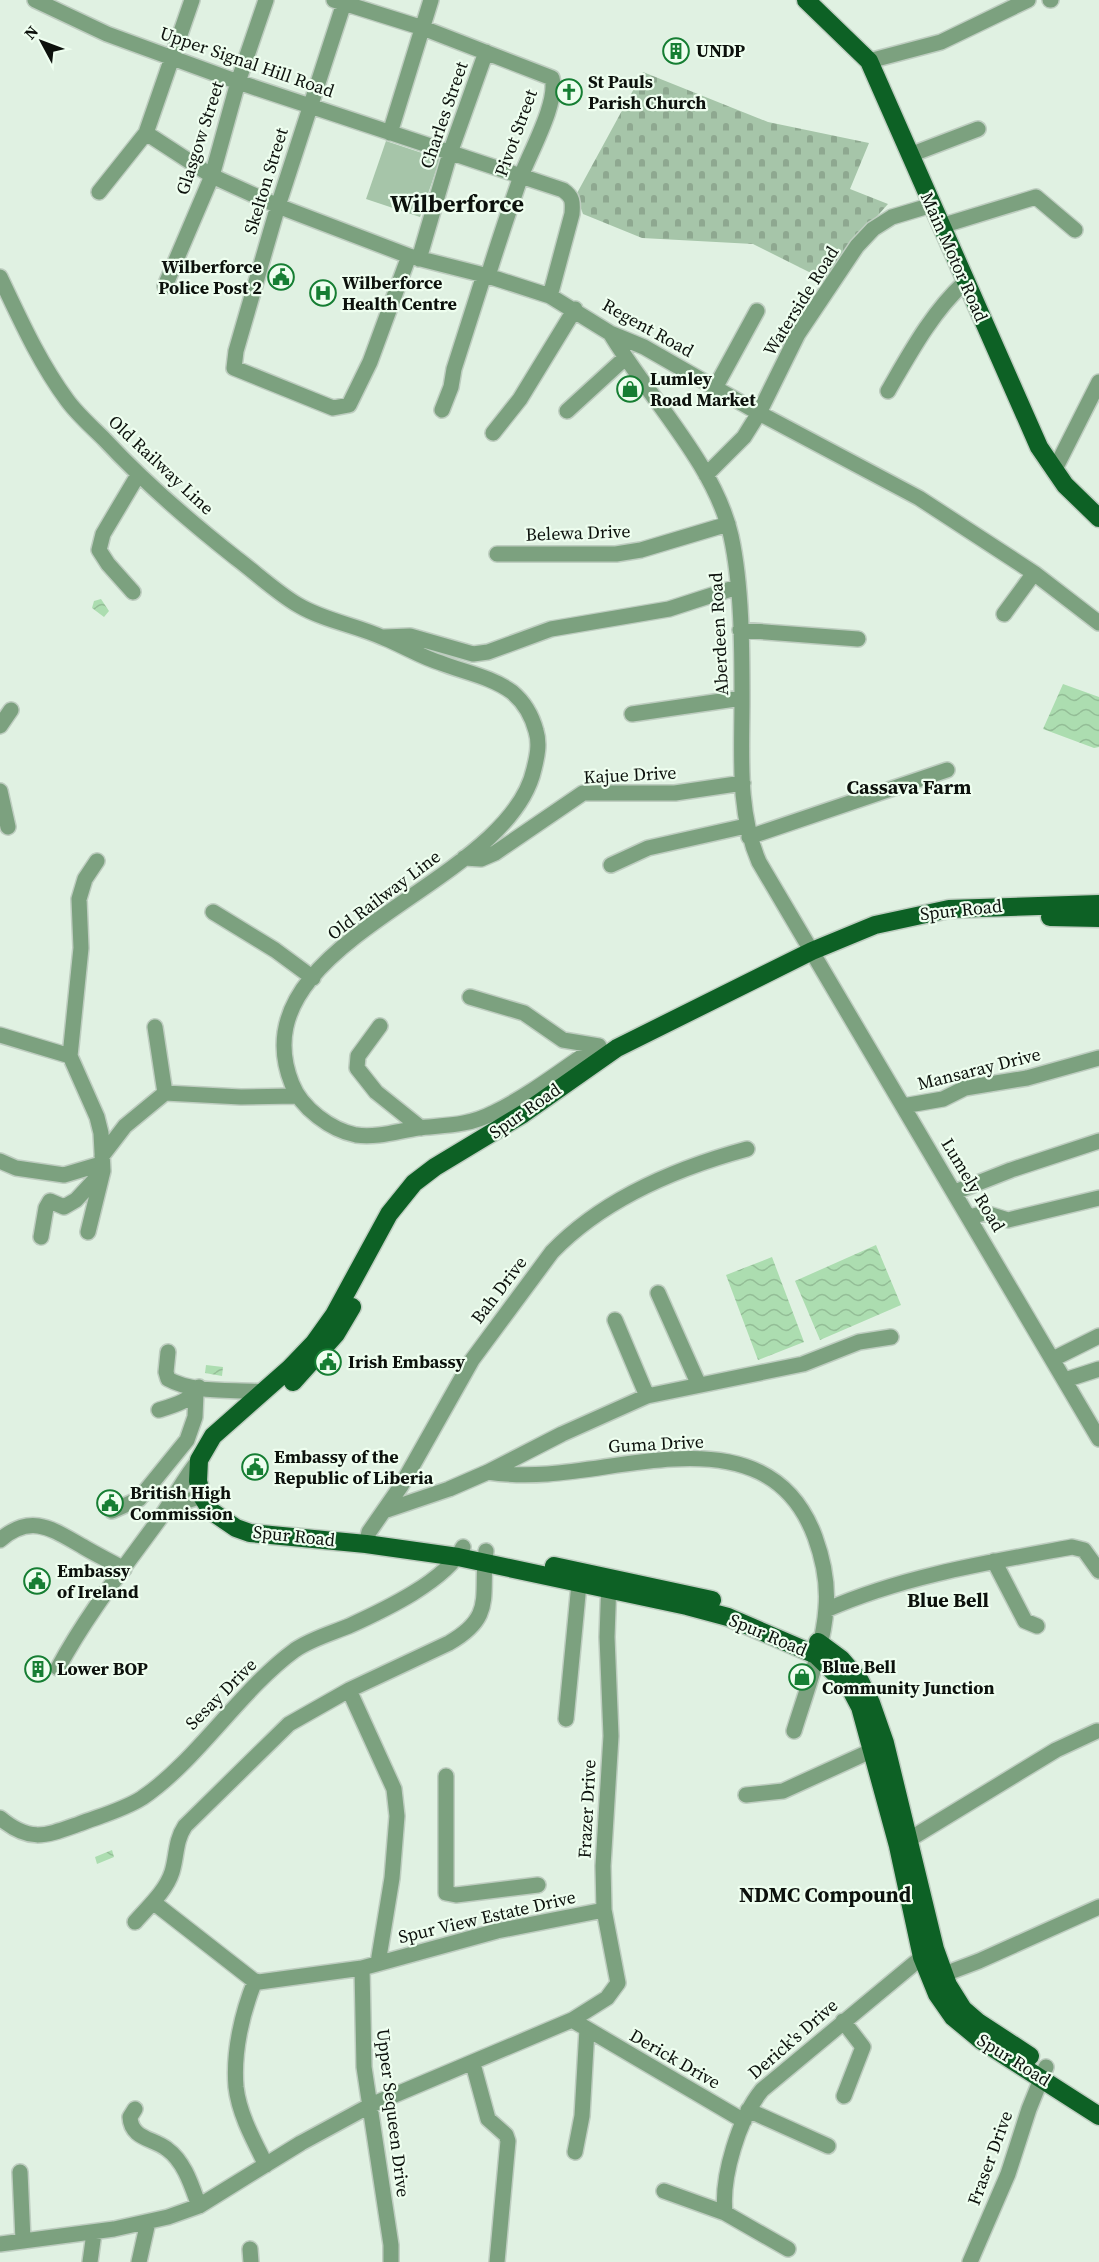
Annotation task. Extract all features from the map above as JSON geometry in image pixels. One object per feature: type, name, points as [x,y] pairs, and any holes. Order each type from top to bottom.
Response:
[{"type":"main road","name":"Main Motor Road","points":[[806,0],[869,61],[1039,447],[1054,471],[1076,498],[1099,518]]},
{"type":"main road","name":"Spur Road","points":[[199,1460],[213,1437],[298,1360],[334,1315],[414,1183],[435,1167],[524,1114],[617,1048],[815,956],[883,934],[912,926],[1099,904]]},
{"type":"main road","name":"Spur Road","points":[[1025,911],[1099,918]]},
{"type":"main road","name":"Spur Road","points":[[320,1534],[255,1521],[227,1509],[217,1498],[212,1486],[211,1463],[216,1451],[227,1438],[297,1379],[336,1334],[394,1217],[431,1183],[514,1132],[620,1060],[815,956]]},
{"type":"main road","points":[[199,1460],[198,1481],[202,1496]]},
{"type":"main road","name":"Spur Road","points":[[202,1496],[211,1511],[236,1528],[250,1533],[320,1534],[368,1538],[461,1552],[688,1599],[761,1616],[817,1649],[841,1659],[860,1681],[872,1703],[885,1743],[922,1957],[963,2009],[1043,2072],[1091,2101],[1099,2116]]},
{"type":"main road","name":"Spur Road","points":[[561,1573],[579,1584],[609,1583]]},
{"type":"main road","name":"Spur Road","points":[[817,1649],[850,1688],[860,1707],[935,1948],[937,1977]]},
{"type":"street","name":"Upper Signal Hill Road","points":[[34,0],[107,34],[238,82],[570,194],[573,202],[572,214],[550,296]]},
{"type":"street","points":[[99,192],[146,133],[192,0]]},
{"type":"street","name":"Glasgow Street","points":[[165,286],[212,176],[238,82],[266,0]]},
{"type":"street","points":[[390,133],[431,0]]},
{"type":"street","points":[[869,61],[941,42],[1028,0]]},
{"type":"street","points":[[341,1],[486,52]]},
{"type":"street","name":"Skelton Street","points":[[341,1],[278,206],[236,351],[234,368],[333,408],[342,408]]},
{"type":"street","name":"Pivot Street","points":[[442,410],[452,387],[454,369],[486,275],[547,111],[554,84],[547,74],[486,52]]},
{"type":"street","name":"Charles Street","points":[[342,408],[354,398],[414,257],[486,52]]},
{"type":"street","points":[[910,155],[978,129]]},
{"type":"street","name":"Regent Road","points":[[146,133],[212,176],[278,206],[414,257],[486,275],[550,296],[575,309],[610,333],[644,347],[759,413],[919,498],[1034,573],[1099,623]]},
{"type":"street","points":[[940,226],[1036,197],[1075,230]]},
{"type":"street","name":"Waterside Road","points":[[706,475],[744,437],[759,413],[798,334],[857,246],[873,229],[892,217],[932,205]]},
{"type":"street","name":"Old Railway Line","points":[[0,278],[54,381],[69,404],[138,475],[185,517],[296,604],[331,621],[384,637],[411,652],[490,680],[510,691],[523,703],[537,734],[538,749],[526,796],[515,814],[464,858],[360,933],[313,978],[291,1009],[283,1028],[286,1069],[296,1096]]},
{"type":"street","points":[[888,391],[923,332],[951,295],[965,282]]},
{"type":"street","points":[[493,434],[520,399],[575,309]]},
{"type":"street","points":[[715,388],[757,311]]},
{"type":"street","name":"Aberdeen Road","points":[[610,333],[706,475],[728,524],[737,587],[740,630],[743,783],[747,832],[774,891],[815,956]]},
{"type":"street","points":[[567,411],[625,358]]},
{"type":"street","points":[[1054,471],[1099,382]]},
{"type":"street","points":[[133,592],[108,564],[99,550],[103,534],[138,475]]},
{"type":"street","name":"Belewa Drive","points":[[497,554],[616,554],[641,550],[728,524]]},
{"type":"street","points":[[1004,614],[1034,573]]},
{"type":"street","name":"Old Railway Line","points":[[384,637],[410,636],[473,654],[488,652],[551,629],[669,609],[737,587]]},
{"type":"street","points":[[740,630],[858,639]]},
{"type":"street","points":[[632,714],[742,698]]},
{"type":"street","points":[[0,726],[11,710]]},
{"type":"street","points":[[611,865],[648,848],[747,832],[947,770]]},
{"type":"street","name":"Kajue Drive","points":[[464,858],[481,859],[495,853],[552,811],[583,793],[675,793],[743,783]]},
{"type":"street","points":[[0,791],[10,828]]},
{"type":"street","points":[[88,1232],[102,1164],[101,1133],[97,1117],[70,1056],[81,948],[79,899],[85,879],[97,861]]},
{"type":"street","points":[[213,912],[275,950],[313,978]]},
{"type":"street","name":"Lumely Road","points":[[815,956],[1099,1439]]},
{"type":"street","points":[[470,997],[524,1013],[563,1040],[617,1048]]},
{"type":"street","points":[[380,1026],[358,1056],[357,1068],[376,1092],[421,1128]]},
{"type":"street","points":[[155,1027],[165,1093]]},
{"type":"street","points":[[0,1035],[70,1056]]},
{"type":"street","points":[[41,1237],[46,1208],[50,1201],[64,1207],[76,1200],[102,1164],[125,1126],[165,1093],[241,1097],[296,1096],[332,1125],[355,1135],[376,1135],[473,1122],[495,1113],[597,1046]]},
{"type":"street","name":"Mansaray Drive","points":[[903,1106],[943,1099],[965,1088],[1027,1078],[1099,1058]]},
{"type":"street","points":[[955,1192],[1011,1170],[1099,1141]]},
{"type":"street","name":"Bah Drive","points":[[368,1538],[387,1510],[472,1360],[552,1252],[568,1236],[603,1209],[695,1165],[747,1149]]},
{"type":"street","points":[[0,1161],[16,1168],[64,1175],[102,1164]]},
{"type":"street","points":[[969,1216],[985,1213],[1008,1220],[1099,1198]]},
{"type":"street","points":[[658,1293],[698,1383]]},
{"type":"street","points":[[615,1320],[647,1396]]},
{"type":"street","points":[[1053,1359],[1099,1336]]},
{"type":"street","points":[[387,1510],[449,1489],[488,1472],[562,1434],[647,1396],[698,1383],[803,1364],[859,1342],[891,1337]]},
{"type":"street","points":[[168,1352],[166,1372],[168,1379],[197,1390],[263,1392]]},
{"type":"street","points":[[1065,1380],[1099,1369]]},
{"type":"street","points":[[159,1410],[197,1390]]},
{"type":"street","points":[[112,1511],[139,1499],[187,1440],[195,1418],[197,1390]]},
{"type":"street","name":"Guma Drive","points":[[488,1472],[516,1476],[550,1476],[617,1463],[675,1459],[723,1462],[762,1472],[786,1488],[807,1516],[820,1551],[826,1591],[826,1610],[794,1731]]},
{"type":"street","points":[[58,1668],[83,1623],[169,1507],[199,1460]]},
{"type":"street","points":[[169,1507],[202,1496]]},
{"type":"street","points":[[0,1540],[20,1528],[38,1525],[55,1529],[124,1569]]},
{"type":"street","points":[[826,1610],[865,1595],[994,1562],[1072,1547],[1084,1550],[1099,1571]]},
{"type":"street","name":"Sesay Drive","points":[[0,1818],[25,1835],[40,1836],[110,1812],[141,1798],[159,1785],[237,1705],[296,1649],[389,1606],[419,1588],[461,1552]]},
{"type":"street","points":[[135,1922],[153,1902],[173,1871],[177,1842],[184,1826],[273,1737],[307,1712],[465,1634],[478,1620],[483,1606],[486,1557]]},
{"type":"street","points":[[994,1562],[1025,1621],[1037,1626]]},
{"type":"street","name":"Frazer Drive","points":[[0,2244],[94,2233],[148,2222],[199,2206],[371,2105],[473,2064],[572,2020],[607,1998],[618,1983],[604,1910],[603,1866],[611,1736],[609,1583]]},
{"type":"street","points":[[566,1719],[579,1584]]},
{"type":"street","name":"Spur View Estate Drive","points":[[349,1690],[394,1789],[397,1816],[397,1845],[378,1963]]},
{"type":"street","points":[[903,1843],[1056,1750],[1097,1731]]},
{"type":"street","points":[[746,1795],[783,1791],[873,1750]]},
{"type":"street","points":[[446,1776],[446,1893],[456,1895],[538,1885]]},
{"type":"street","points":[[153,1902],[255,1982],[245,2005],[240,2033],[236,2087],[250,2131],[266,2165]]},
{"type":"street","points":[[937,1977],[1099,1908]]},
{"type":"street","name":"Spur View Estate Drive","points":[[255,1982],[362,1968],[497,1931],[604,1910]]},
{"type":"street","name":"Derick's Drive","points":[[725,2213],[725,2189],[746,2116],[762,2090],[922,1957]]},
{"type":"street","name":"Upper Sequeen Drive","points":[[362,1968],[364,2067],[391,2262]]},
{"type":"street","name":"Derick Drive","points":[[572,2020],[746,2116],[828,2146]]},
{"type":"street","points":[[843,2021],[863,2047],[844,2096]]},
{"type":"street","points":[[575,2152],[582,2116],[587,2029]]},
{"type":"street","points":[[473,2064],[488,2119],[506,2135],[508,2140],[497,2262]]},
{"type":"street","name":"Fraser Drive","points":[[970,2262],[1008,2174],[1043,2072]]},
{"type":"street","points":[[135,2109],[130,2117],[131,2125],[141,2136],[162,2145],[174,2155],[188,2178],[199,2206]]},
{"type":"street","points":[[20,2172],[22,2240]]},
{"type":"street","points":[[664,2191],[725,2213],[788,2249]]},
{"type":"street","points":[[139,2262],[148,2222]]},
{"type":"street","points":[[90,2262],[94,2233]]},
{"type":"green space","points":[[643,72],[768,122],[869,143],[850,189],[888,204],[854,242],[827,281],[753,244],[642,238],[583,214],[576,195]]},
{"type":"green space","points":[[386,141],[440,159],[420,217],[366,199]]},
{"type":"water","points":[[101,599],[109,611],[104,617],[92,608],[94,601]]},
{"type":"water","points":[[1063,684],[1099,697],[1099,747],[1094,748],[1043,729]]},
{"type":"water","points":[[876,1245],[901,1305],[820,1340],[795,1281]]},
{"type":"water","points":[[772,1257],[804,1342],[758,1360],[726,1275]]},
{"type":"water","points":[[206,1365],[223,1367],[222,1376],[205,1373]]},
{"type":"water","points":[[112,1850],[114,1857],[97,1864],[95,1857]]},
{"type":"place","name":"UNDP","points":[[676,51]]},
{"type":"place","name":"St Pauls Parish Church","points":[[569,92]]},
{"type":"place","name":"Wilberforce Police Post 2","points":[[281,277]]},
{"type":"place","name":"Wilberforce Health Centre","points":[[323,293]]},
{"type":"place","name":"Lumley Road Market","points":[[630,389]]},
{"type":"place","name":"Irish Embassy","points":[[328,1362]]},
{"type":"place","name":"Embassy of the Republic of Liberia","points":[[255,1467]]},
{"type":"place","name":"British High Commission","points":[[110,1503]]},
{"type":"place","name":"Embassy of Ireland","points":[[37,1581]]},
{"type":"place","name":"Lower BOP","points":[[38,1669]]},
{"type":"place","name":"Blue Bell Community Junction","points":[[802,1677]]},
{"type":"district","name":"Wilberforce","points":[[457,204]]},
{"type":"district","name":"Cassava Farm","points":[[909,787]]},
{"type":"district","name":"Blue Bell","points":[[948,1600]]},
{"type":"district","name":"NDMC Compound","points":[[825,1895]]}]
